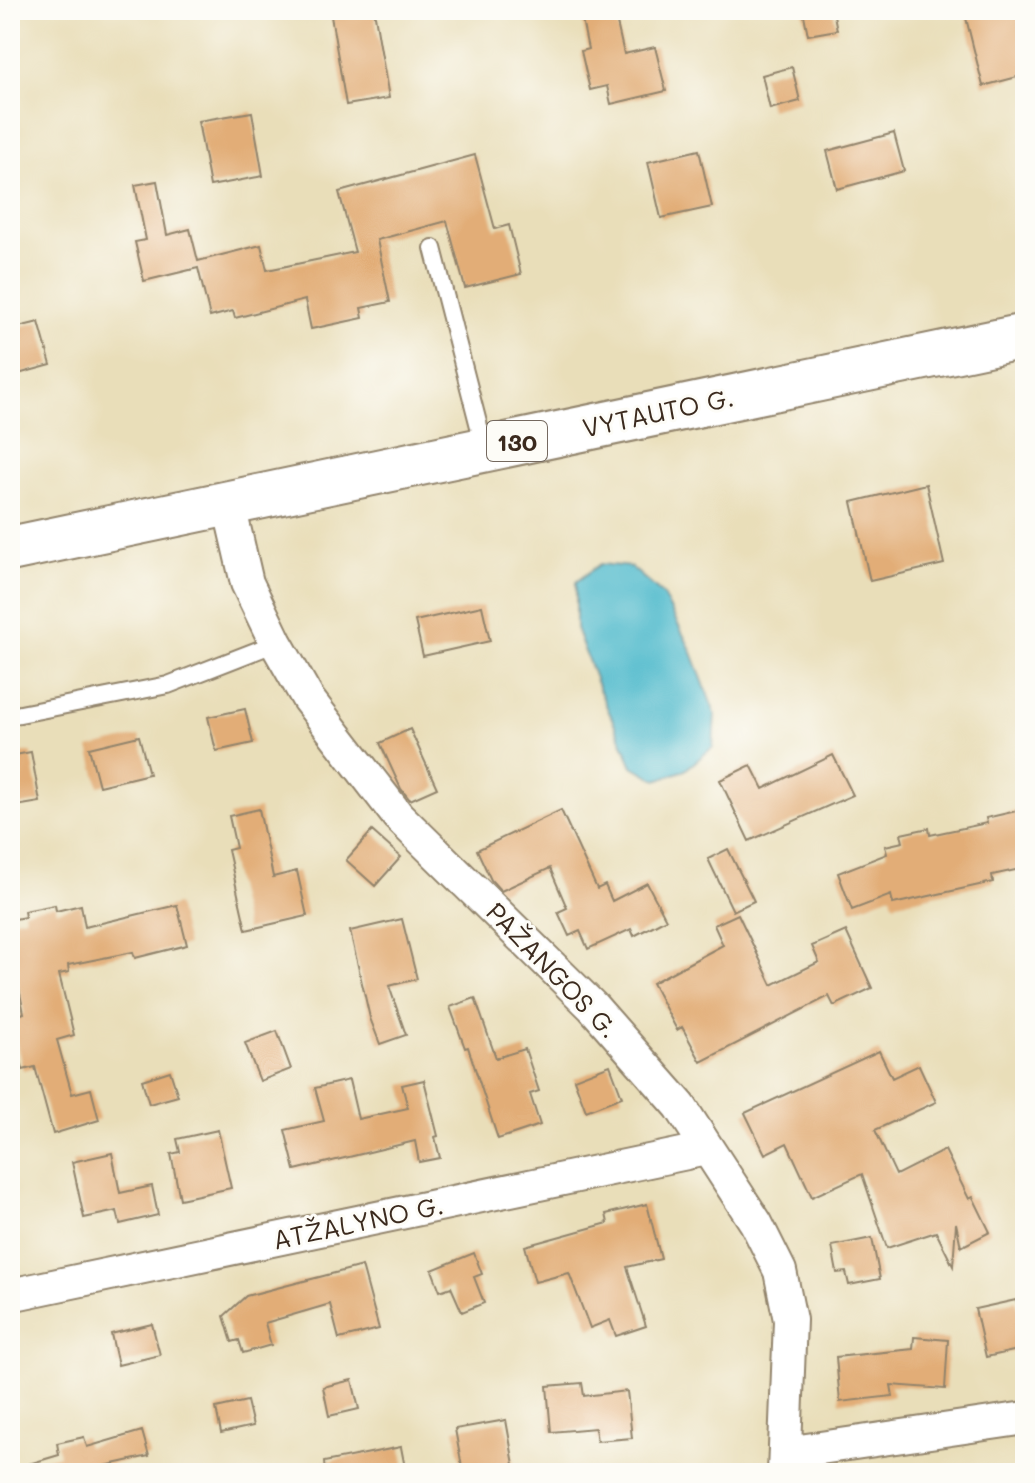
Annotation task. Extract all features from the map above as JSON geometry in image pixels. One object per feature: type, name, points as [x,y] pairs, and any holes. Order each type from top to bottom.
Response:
[{"type":"main road","name":"VYTAUTO G.","points":[[10,549],[1025,336]]},
{"type":"street","name":"PAŽANGOS G.","points":[[228,501],[247,583],[308,699],[398,816],[593,1007],[680,1106],[756,1223],[780,1271],[790,1320],[785,1463]]},
{"type":"street","name":"ATŽALYNO G.","points":[[10,1295],[706,1149]]},
{"type":"street","points":[[785,1463],[1025,1418]]},
{"type":"lane","points":[[433,248],[485,448]]},
{"type":"lane","points":[[10,716],[168,685],[276,643]]},
{"type":"water","points":[[600,564],[631,567],[663,595],[691,650],[715,714],[713,747],[685,770],[657,780],[633,766],[576,628],[576,582]]},
{"type":"building","points":[[330,10],[374,10],[389,98],[346,105]]},
{"type":"building","points":[[580,10],[614,10],[624,54],[655,47],[666,91],[611,104],[607,86],[590,90],[581,51],[588,49]]},
{"type":"building","points":[[803,10],[833,10],[837,30],[808,35]]},
{"type":"building","points":[[964,10],[1025,10],[1025,75],[983,86]]},
{"type":"building","points":[[792,67],[800,101],[770,109],[762,75]]},
{"type":"building","points":[[252,112],[263,176],[210,186],[198,121]]},
{"type":"building","points":[[894,133],[904,171],[837,189],[827,151]]},
{"type":"building","points":[[699,150],[712,207],[661,218],[648,162]]},
{"type":"building","points":[[475,155],[495,229],[509,225],[521,274],[465,288],[447,221],[377,240],[390,302],[361,308],[363,318],[311,329],[305,300],[235,318],[233,311],[210,317],[198,268],[144,281],[135,242],[146,240],[135,185],[157,181],[167,235],[190,229],[198,261],[261,245],[267,270],[355,252],[339,192]]},
{"type":"building","points":[[39,322],[51,365],[18,374],[16,367],[10,369],[10,329]]},
{"type":"building","points":[[926,484],[944,564],[870,581],[852,502]]},
{"type":"building","points":[[482,606],[490,641],[423,656],[415,621]]},
{"type":"building","points":[[245,709],[253,743],[216,751],[208,717]]},
{"type":"building","points":[[410,729],[437,788],[410,800],[401,789],[380,743]]},
{"type":"building","points":[[139,736],[149,774],[99,786],[89,748]]},
{"type":"building","points":[[31,752],[40,802],[10,807],[10,756]]},
{"type":"building","points":[[833,755],[853,795],[749,841],[720,780],[751,765],[763,789]]},
{"type":"building","points":[[259,809],[273,877],[297,871],[307,916],[246,930],[228,850],[236,848],[229,816]]},
{"type":"building","points":[[1025,809],[1025,868],[992,875],[993,882],[893,904],[891,895],[852,910],[838,873],[887,854],[885,846],[903,842],[901,834],[929,828],[930,835],[987,823],[986,818]]},
{"type":"building","points":[[561,810],[597,889],[605,885],[612,901],[647,883],[666,919],[634,936],[631,929],[588,949],[580,931],[569,936],[558,912],[567,908],[550,868],[501,891],[491,880],[477,850]]},
{"type":"building","points":[[372,831],[401,857],[375,886],[346,860]]},
{"type":"building","points":[[728,849],[754,901],[733,911],[708,859]]},
{"type":"building","points":[[55,905],[56,911],[81,905],[85,927],[177,905],[187,945],[135,958],[133,952],[68,965],[69,972],[59,974],[74,1035],[57,1040],[72,1094],[91,1089],[99,1120],[53,1134],[35,1067],[23,1070],[10,1018],[24,1013],[10,944],[10,920],[25,917],[24,911]]},
{"type":"building","points":[[738,914],[772,985],[819,962],[812,946],[846,931],[872,988],[834,1006],[829,996],[701,1062],[682,1027],[677,1030],[652,983],[723,945],[714,925]]},
{"type":"building","points":[[402,919],[417,979],[389,986],[406,1035],[380,1044],[370,1018],[350,931]]},
{"type":"building","points":[[475,998],[496,1058],[525,1049],[539,1091],[530,1094],[540,1125],[498,1139],[468,1047],[465,1048],[450,1007]]},
{"type":"building","points":[[277,1031],[291,1069],[260,1081],[245,1043]]},
{"type":"building","points":[[879,1051],[892,1078],[919,1065],[936,1102],[875,1130],[896,1175],[945,1150],[969,1199],[973,1197],[990,1232],[961,1247],[956,1223],[953,1266],[936,1232],[887,1248],[862,1174],[812,1197],[787,1143],[765,1154],[745,1113]]},
{"type":"building","points":[[610,1065],[622,1097],[586,1111],[574,1079]]},
{"type":"building","points":[[170,1071],[178,1096],[149,1104],[142,1080]]},
{"type":"building","points":[[349,1080],[358,1119],[408,1108],[402,1085],[424,1080],[438,1136],[435,1137],[440,1158],[419,1162],[415,1141],[295,1170],[285,1130],[324,1121],[315,1088]]},
{"type":"building","points":[[218,1130],[231,1188],[180,1199],[171,1154],[180,1152],[177,1139]]},
{"type":"building","points":[[112,1153],[120,1193],[152,1186],[158,1215],[120,1224],[117,1211],[84,1218],[72,1162]]},
{"type":"building","points":[[647,1204],[661,1259],[627,1267],[646,1326],[616,1336],[610,1320],[590,1328],[569,1273],[535,1282],[525,1246],[608,1223],[606,1214]]},
{"type":"building","points":[[872,1238],[880,1279],[849,1285],[846,1272],[837,1273],[832,1246]]},
{"type":"building","points":[[474,1253],[482,1274],[474,1277],[484,1303],[462,1312],[451,1287],[440,1291],[432,1270]]},
{"type":"building","points":[[362,1266],[379,1329],[339,1339],[330,1304],[265,1323],[271,1345],[243,1353],[239,1340],[232,1342],[224,1316],[246,1296]]},
{"type":"building","points":[[1016,1300],[1025,1338],[1015,1340],[1018,1350],[986,1357],[975,1309]]},
{"type":"building","points":[[152,1324],[160,1355],[118,1365],[111,1334]]},
{"type":"building","points":[[914,1337],[948,1340],[945,1389],[891,1385],[893,1396],[840,1402],[836,1357],[913,1349]]},
{"type":"building","points":[[352,1380],[359,1409],[329,1416],[323,1387]]},
{"type":"building","points":[[582,1383],[584,1396],[627,1391],[632,1438],[597,1441],[595,1428],[551,1432],[547,1386]]},
{"type":"building","points":[[247,1401],[253,1426],[221,1433],[216,1408]]},
{"type":"building","points":[[506,1420],[515,1470],[463,1473],[455,1429]]},
{"type":"building","points":[[142,1431],[149,1456],[73,1473],[32,1473],[29,1464],[59,1455],[57,1443],[84,1437],[87,1447]]},
{"type":"building","points":[[401,1447],[406,1473],[325,1473],[324,1462]]}]
